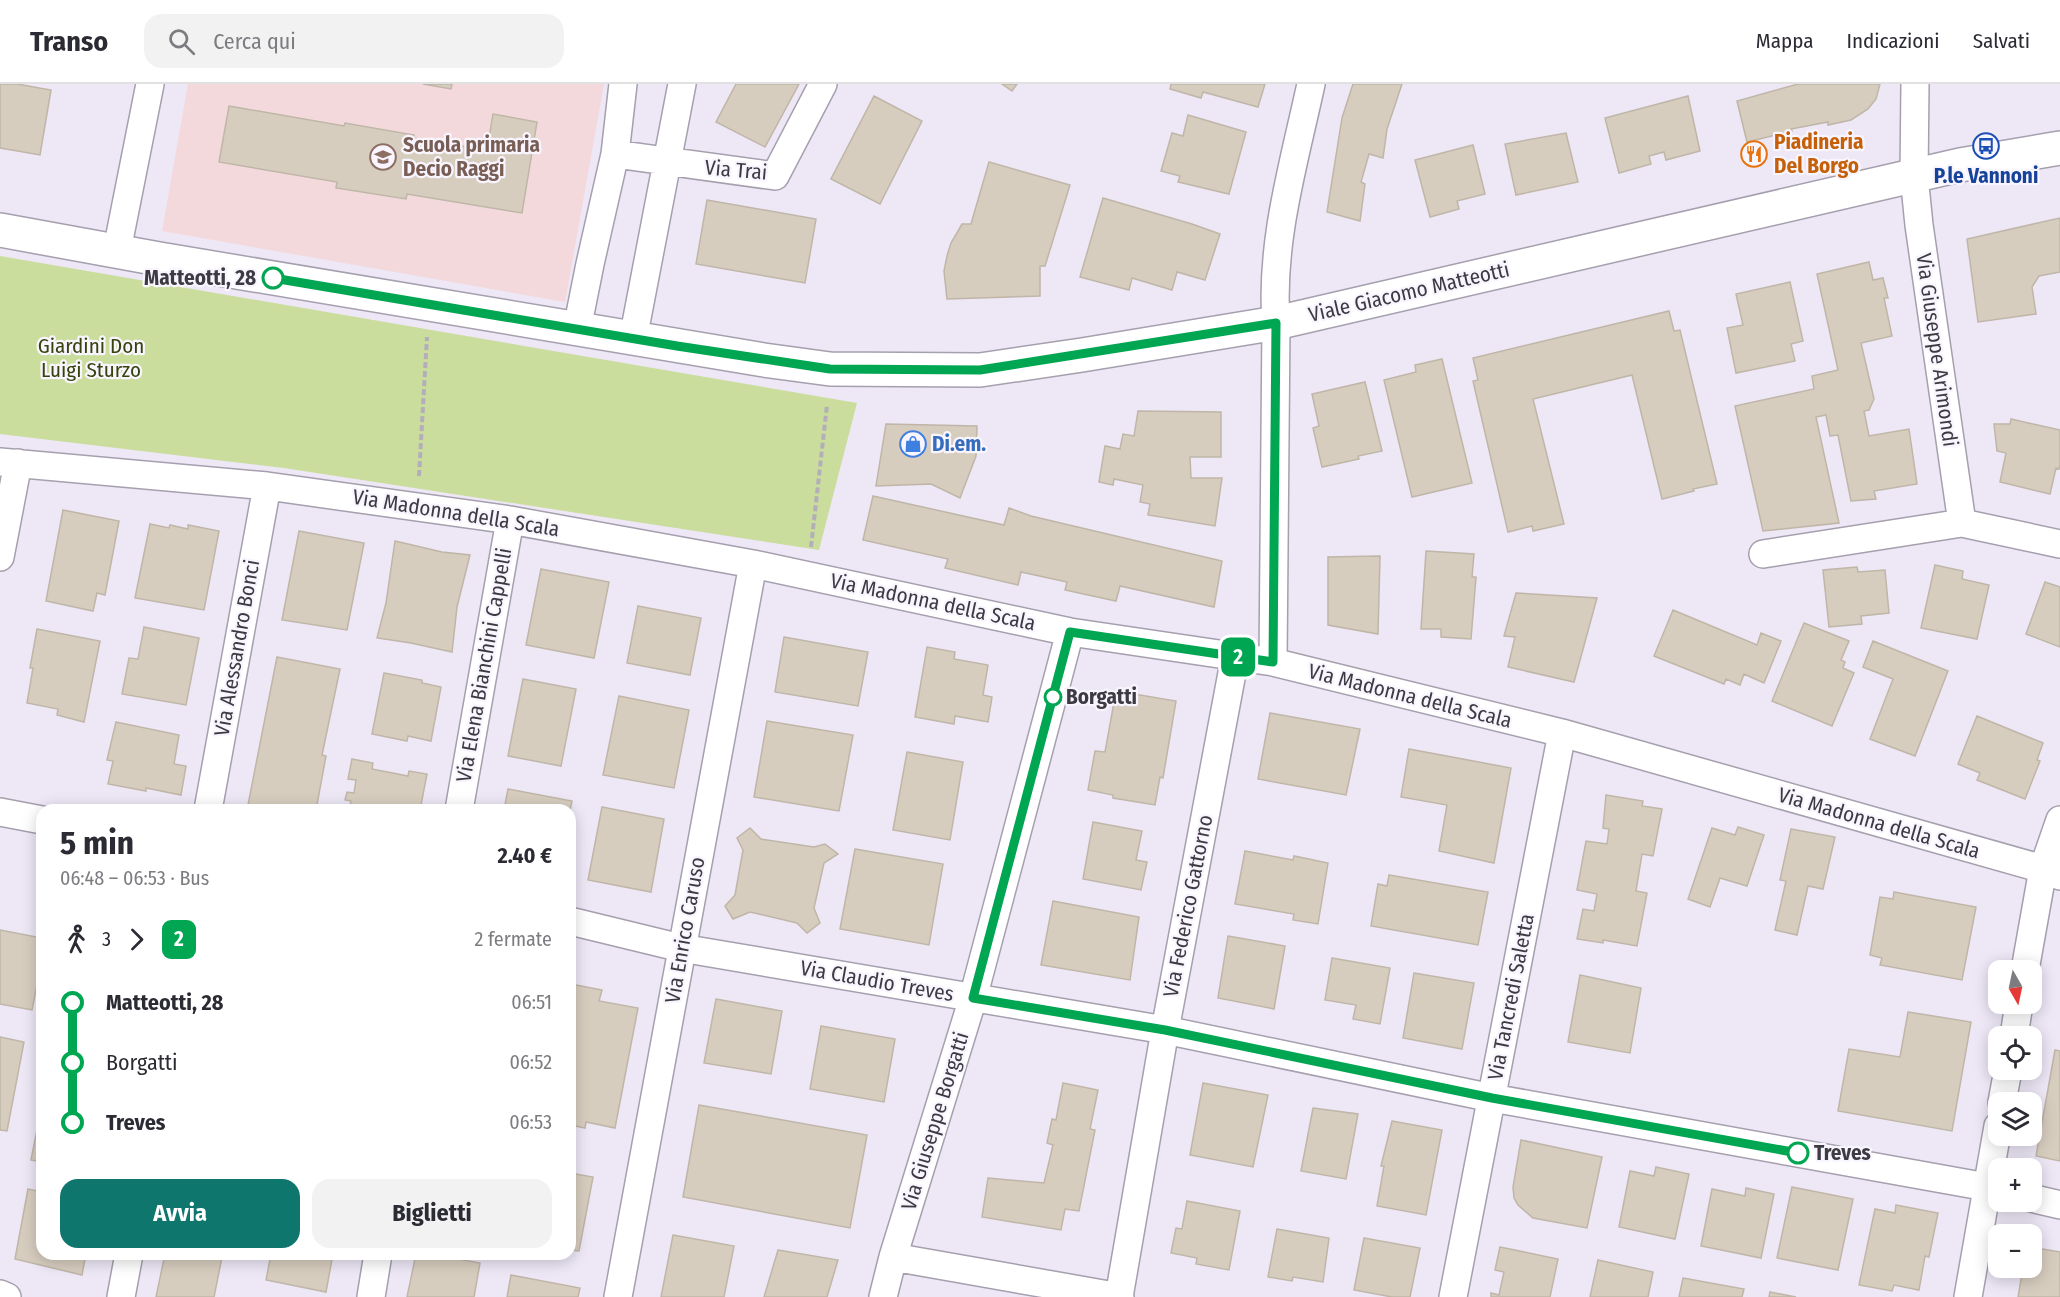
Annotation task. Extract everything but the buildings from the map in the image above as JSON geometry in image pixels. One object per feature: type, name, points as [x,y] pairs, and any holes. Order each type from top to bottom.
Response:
[{"type":"main road","name":"Viale Giacomo Matteotti","points":[[0,231],[633,339],[830,369],[980,370],[1276,323],[1960,165],[2060,148]]},
{"type":"street","points":[[117,250],[150,84]]},
{"type":"street","points":[[578,329],[615,154],[623,84]]},
{"type":"street","points":[[633,339],[682,84]]},
{"type":"street","name":"Via Trai","points":[[615,154],[775,176],[823,84]]},
{"type":"street","points":[[1273,662],[1276,323],[1274,290],[1279,230],[1311,84]]},
{"type":"street","name":"Via Giuseppe Arimondi","points":[[1915,84],[1914,176],[1919,225],[1962,523]]},
{"type":"street","points":[[0,557],[9,463]]},
{"type":"street","name":"Via Madonna della Scala","points":[[9,463],[267,486],[510,520],[753,564],[1070,632],[1273,662],[1562,733],[2051,873]]},
{"type":"street","name":"Via Alessandro Bonci","points":[[209,804],[267,486]]},
{"type":"street","name":"Via Elena Bianchini Cappelli","points":[[460,804],[510,520]]},
{"type":"street","points":[[1763,554],[1962,523],[2060,543]]},
{"type":"street","name":"Via Enrico Caruso","points":[[618,1297],[753,564]]},
{"type":"street","name":"Via Giuseppe Borgatti","points":[[883,1297],[893,1257],[973,998],[1070,632]]},
{"type":"street","name":"Via Federico Gattorno","points":[[1119,1297],[1165,1030],[1235,657]]},
{"type":"street","name":"Via Tancredi Saletta","points":[[1453,1297],[1562,733]]},
{"type":"street","points":[[0,812],[36,819]]},
{"type":"street","points":[[2028,960],[2051,873],[2060,820]]},
{"type":"street","name":"Via Claudio Treves","points":[[576,922],[681,948],[1165,1030],[1492,1098],[1988,1187]]},
{"type":"street","points":[[2042,1201],[2060,1205]]},
{"type":"street","points":[[1968,1297],[1988,1210]]},
{"type":"street","points":[[893,1257],[1119,1297]]},
{"type":"street","points":[[122,1297],[128,1260]]},
{"type":"street","points":[[370,1297],[377,1260]]},
{"type":"street","points":[[0,1294],[7,1297]]},
{"type":"path","points":[[417,507],[429,304]]},
{"type":"path","points":[[810,554],[827,405]]},
{"type":"shaded area","name":"Scuola primaria Decio Raggi","points":[[188,84],[604,84],[565,302],[162,231]]},
{"type":"green space","name":"Giardini Don Luigi Sturzo","points":[[0,256],[857,403],[819,550],[284,468],[0,434]]},
{"type":"bus line","name":"2","points":[[273,278],[677,346],[830,369],[980,370],[1276,323],[1273,662],[1070,632],[973,998],[1165,1030],[1492,1098],[1798,1153]]},
{"type":"place","name":"P.le Vannoni","points":[[1986,146]]},
{"type":"place","name":"Piadineria Del Borgo","points":[[1754,154]]},
{"type":"place","name":"Scuola primaria Decio Raggi","points":[[383,157]]},
{"type":"place","name":"Matteotti, 28","points":[[273,278]]},
{"type":"place","name":"Di.em.","points":[[913,444]]},
{"type":"place","name":"Borgatti","points":[[1053,697]]},
{"type":"place","name":"Treves","points":[[1798,1153]]}]
